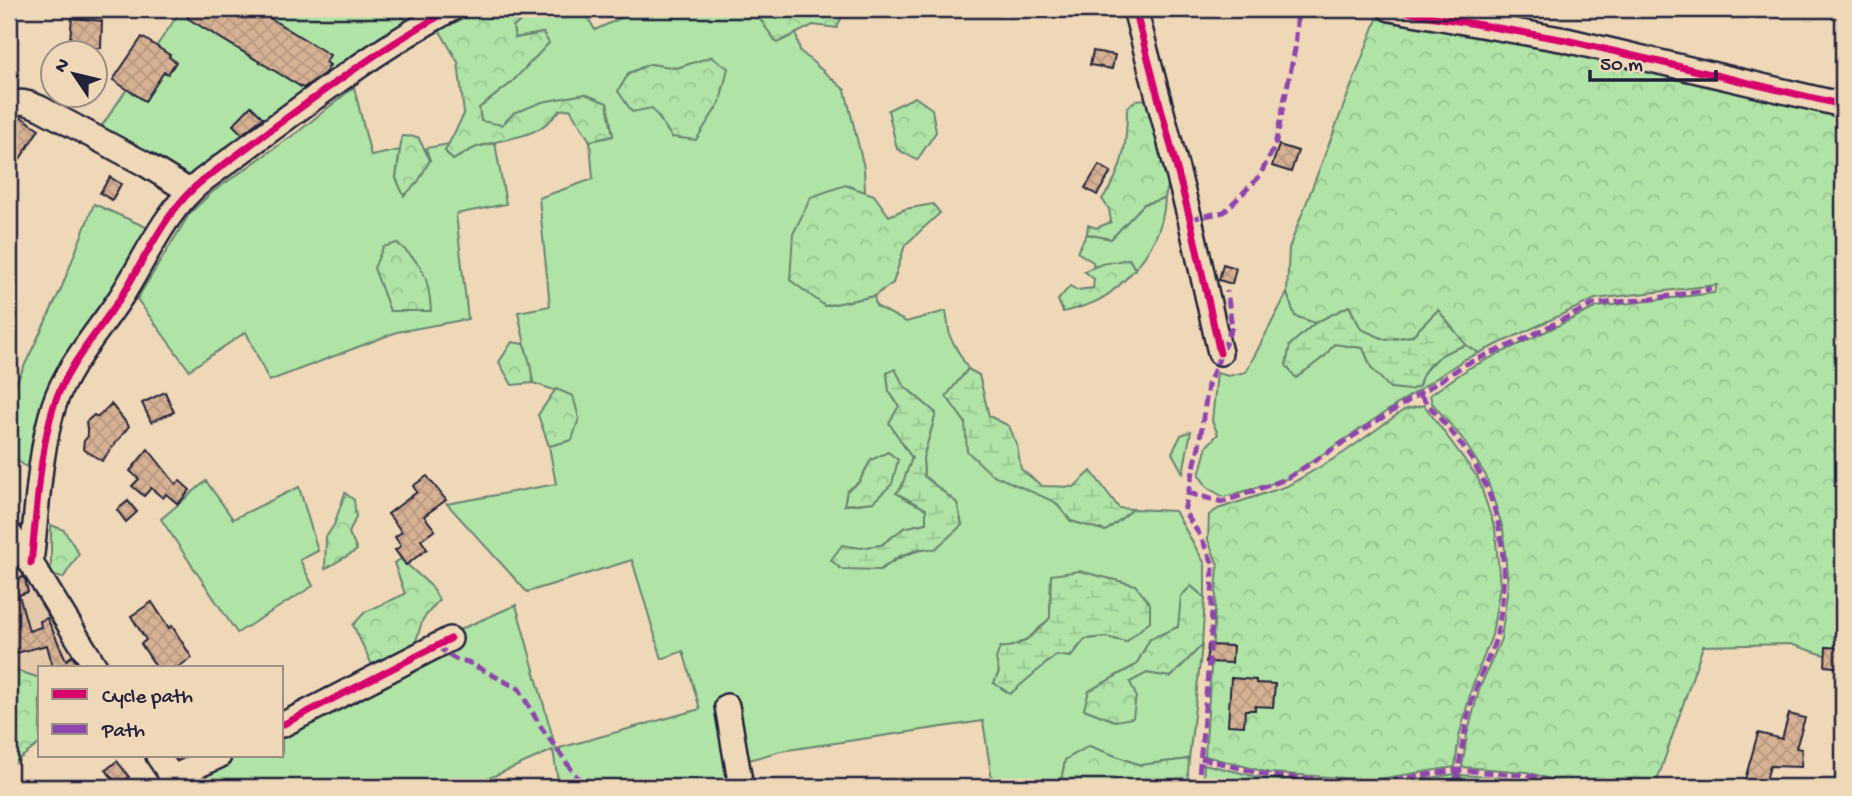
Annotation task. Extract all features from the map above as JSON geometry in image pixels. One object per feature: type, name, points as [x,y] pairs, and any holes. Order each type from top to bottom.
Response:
[{"type":"street","points":[[31,563],[46,442],[51,415],[63,382],[180,202],[189,191],[363,63],[414,29],[452,9]]},
{"type":"street","points":[[1135,9],[1190,219],[1220,353]]},
{"type":"street","points":[[1390,9],[1498,19],[1566,40],[1843,105]]},
{"type":"street","points":[[9,106],[15,102],[24,102],[40,108],[145,164],[189,191]]},
{"type":"street","points":[[9,533],[31,563],[95,666]]},
{"type":"street","points":[[284,725],[450,639]]},
{"type":"street","points":[[727,706],[741,787]]},
{"type":"street","points":[[159,758],[176,782],[216,758]]},
{"type":"shaded area","points":[[9,543],[94,666],[38,666],[38,706],[9,687]]},
{"type":"green space","points":[[182,9],[393,9],[409,22],[423,19],[423,9],[448,9],[197,187],[162,159],[101,127]]},
{"type":"green space","points":[[503,9],[526,9],[528,15],[513,27],[515,38],[543,33],[549,43],[511,83],[479,108],[481,121],[502,125],[514,113],[542,102],[585,94],[607,103],[613,136],[590,141],[570,109],[560,110],[541,128],[531,133],[477,147],[453,160],[445,151],[464,114],[458,62],[438,28],[475,14]]},
{"type":"green space","points":[[526,9],[583,9],[595,30],[640,9],[764,9],[759,18],[777,42],[796,33],[800,51],[845,90],[864,168],[865,192],[845,185],[825,306],[874,296],[876,306],[906,322],[946,311],[950,337],[968,369],[947,396],[965,422],[1027,488],[1055,502],[1071,521],[1106,531],[1133,509],[1175,511],[1205,564],[1205,598],[1191,586],[1178,627],[1150,639],[1136,665],[1115,676],[1084,709],[1115,721],[1130,682],[1146,673],[1171,677],[1202,645],[1189,759],[1140,765],[1089,746],[1065,760],[1060,787],[993,787],[983,721],[781,751],[731,765],[732,787],[559,787],[553,750],[469,787],[193,787],[188,780],[230,758],[284,758],[284,730],[454,632],[516,605],[556,749],[700,709],[683,651],[662,659],[632,560],[527,592],[447,504],[556,484],[549,446],[572,440],[572,396],[533,383],[518,312],[550,306],[539,198],[593,179],[590,141],[613,136],[607,103],[514,113],[502,125],[481,122],[479,108],[511,83],[543,33],[515,38],[513,27],[528,15]],"holes":[[[711,57],[672,137],[629,73],[650,64],[677,68]],[[895,370],[904,386],[936,413],[923,458],[924,476],[957,503],[962,525],[935,549],[906,555],[880,570],[861,548],[882,545],[904,528],[926,523],[927,509],[903,498],[901,488],[912,458],[902,443],[899,406],[889,391],[887,373]],[[871,460],[873,502],[845,505],[847,491],[859,482]],[[1051,575],[1135,585],[1127,642],[1106,637],[1085,639],[1071,657],[1056,655],[1034,673],[994,683],[1009,648],[1029,638],[1050,618]]]},
{"type":"green space","points":[[764,9],[845,9],[837,28],[813,25],[777,43],[759,18]]},
{"type":"green space","points":[[1377,19],[1494,33],[1843,110],[1843,661],[1790,644],[1703,646],[1655,787],[1575,787],[1527,772],[1462,767],[1467,735],[1480,687],[1501,639],[1508,586],[1503,529],[1486,476],[1462,438],[1432,403],[1430,395],[1469,368],[1597,307],[1714,293],[1717,285],[1595,299],[1479,353],[1466,345],[1438,310],[1412,336],[1385,340],[1361,329],[1349,306],[1315,323],[1295,316],[1287,293],[1289,248]]},
{"type":"green space","points":[[711,57],[728,68],[720,102],[696,140],[672,137],[652,108],[632,112],[618,91],[629,73],[650,64],[677,68]]},
{"type":"green space","points":[[354,87],[371,156],[400,150],[396,178],[430,161],[426,148],[449,144],[445,151],[453,160],[476,147],[495,143],[506,204],[456,214],[468,319],[397,332],[269,381],[246,332],[189,370],[137,299],[190,213],[211,193],[299,131]]},
{"type":"green space","points":[[915,97],[932,109],[936,132],[917,160],[897,149],[888,110]]},
{"type":"green space","points":[[1147,99],[1169,182],[1165,198],[1144,204],[1111,239],[1087,234],[1088,225],[1096,228],[1111,222],[1109,209],[1102,199],[1120,167],[1127,108],[1136,100]]},
{"type":"green space","points":[[402,136],[418,137],[430,160],[418,182],[404,196],[396,178]]},
{"type":"green space","points":[[845,185],[874,195],[889,216],[905,209],[933,204],[940,213],[905,245],[893,283],[874,296],[825,306],[790,280],[793,234],[811,197]]},
{"type":"green space","points":[[1165,198],[1156,236],[1135,269],[1129,259],[1094,267],[1093,262],[1077,252],[1087,234],[1111,239],[1144,204]]},
{"type":"green space","points":[[94,204],[162,234],[61,382],[41,478],[9,454],[9,398],[61,289]]},
{"type":"green space","points":[[397,243],[423,272],[431,311],[390,311],[374,268],[383,247]]},
{"type":"green space","points":[[1129,259],[1135,269],[1119,286],[1095,302],[1063,312],[1058,300],[1070,286],[1077,290],[1093,288],[1094,279],[1084,271],[1102,264]]},
{"type":"green space","points":[[1287,293],[1295,316],[1315,323],[1290,345],[1325,356],[1334,344],[1363,348],[1372,369],[1421,375],[1442,353],[1466,345],[1479,353],[1465,359],[1284,480],[1224,497],[1208,488],[1199,475],[1207,446],[1218,434],[1212,421],[1217,373],[1228,376],[1246,372]]},
{"type":"green space","points":[[1349,306],[1361,329],[1386,340],[1412,336],[1438,310],[1466,345],[1436,359],[1425,370],[1419,386],[1410,390],[1390,388],[1372,369],[1363,348],[1334,344],[1325,356],[1296,378],[1286,365],[1290,345],[1315,323]]},
{"type":"green space","points":[[512,342],[524,344],[533,383],[512,385],[499,362]]},
{"type":"green space","points":[[895,369],[904,386],[936,413],[923,458],[924,476],[957,503],[962,525],[935,549],[919,549],[898,557],[880,570],[841,569],[831,560],[842,545],[861,548],[881,545],[904,528],[926,523],[926,509],[896,493],[901,488],[912,458],[889,423],[899,406],[889,391],[887,373]]},
{"type":"green space","points":[[968,369],[979,375],[989,416],[1009,426],[1017,445],[1021,469],[1042,486],[1074,487],[1091,471],[1119,508],[1133,509],[1106,531],[1071,521],[1055,502],[991,474],[967,451],[965,422],[946,396]]},
{"type":"green space","points":[[556,389],[573,396],[579,418],[572,440],[549,446],[538,415]]},
{"type":"green space","points":[[1424,405],[1478,478],[1495,529],[1500,586],[1492,635],[1472,687],[1459,737],[1455,767],[1372,780],[1270,773],[1205,756],[1218,565],[1208,540],[1209,515],[1218,509],[1287,486],[1342,454],[1404,410]]},
{"type":"green space","points":[[1191,431],[1183,473],[1172,453],[1181,435]]},
{"type":"green space","points":[[888,452],[898,460],[892,484],[873,502],[844,505],[847,491],[859,482],[871,460]]},
{"type":"green space","points":[[206,481],[233,519],[299,487],[318,551],[300,560],[313,586],[237,633],[161,519]]},
{"type":"green space","points":[[345,493],[354,500],[356,517],[349,533],[357,550],[325,569],[326,537],[334,525]]},
{"type":"green space","points":[[51,525],[64,530],[79,554],[63,578],[51,575]]},
{"type":"green space","points":[[401,559],[432,587],[439,600],[423,619],[410,659],[375,671],[353,625],[365,612],[405,594],[394,563]]},
{"type":"green space","points":[[1079,571],[1135,585],[1150,604],[1150,621],[1126,642],[1106,637],[1085,639],[1070,657],[1056,655],[1010,694],[994,683],[999,672],[996,659],[1000,647],[1022,643],[1050,618],[1051,575]]},
{"type":"green space","points":[[1191,586],[1205,598],[1202,645],[1171,677],[1147,673],[1130,682],[1136,696],[1133,718],[1115,721],[1084,709],[1089,691],[1136,665],[1150,639],[1178,627],[1181,596]]},
{"type":"green space","points":[[9,668],[38,677],[38,745],[9,767]]},
{"type":"green space","points":[[1089,746],[1140,765],[1189,759],[1187,787],[1060,787],[1065,760]]},
{"type":"green space","points":[[1204,764],[1266,779],[1378,787],[1203,787]]},
{"type":"green space","points":[[1455,774],[1453,787],[1378,787]]},
{"type":"green space","points":[[1461,775],[1533,780],[1551,787],[1459,787]]},
{"type":"building","points":[[193,9],[255,9],[330,55],[326,62],[330,65],[325,73],[303,88],[187,18]]},
{"type":"building","points":[[72,18],[102,21],[101,38],[70,38]]},
{"type":"building","points":[[142,37],[176,62],[168,74],[164,72],[145,101],[113,80]]},
{"type":"building","points":[[1093,51],[1115,55],[1112,69],[1090,65]]},
{"type":"building","points":[[251,106],[263,118],[242,134],[233,125]]},
{"type":"building","points":[[21,117],[39,129],[18,162],[9,156],[9,137]]},
{"type":"building","points":[[1279,145],[1298,151],[1291,172],[1272,166]]},
{"type":"building","points":[[1099,165],[1111,172],[1097,195],[1085,188]]},
{"type":"building","points":[[110,177],[121,184],[112,200],[100,193]]},
{"type":"building","points":[[1223,264],[1236,268],[1232,284],[1219,280]]},
{"type":"building","points":[[165,392],[174,412],[151,422],[142,403]]},
{"type":"building","points":[[111,404],[129,426],[102,461],[83,449],[88,436],[86,422],[94,415],[98,417]]},
{"type":"building","points":[[148,449],[176,484],[180,481],[190,490],[178,504],[166,494],[163,498],[151,488],[144,496],[132,486],[139,479],[130,471]]},
{"type":"building","points":[[427,476],[446,500],[424,516],[435,530],[421,540],[427,549],[406,565],[395,550],[401,546],[395,537],[402,532],[388,514],[417,492],[413,486]]},
{"type":"building","points":[[128,501],[137,512],[126,522],[117,510]]},
{"type":"building","points":[[9,573],[13,573],[15,580],[23,577],[25,579],[28,592],[19,595],[29,631],[41,627],[40,621],[47,618],[66,660],[72,656],[79,666],[52,666],[47,645],[9,655]]},
{"type":"building","points":[[152,602],[169,628],[172,626],[192,658],[179,666],[156,666],[141,644],[146,640],[131,616]]},
{"type":"building","points":[[1208,645],[1233,646],[1232,663],[1206,662]]},
{"type":"building","points":[[1826,647],[1843,648],[1843,668],[1825,666]]},
{"type":"building","points":[[1231,678],[1275,684],[1273,707],[1255,706],[1255,710],[1245,710],[1244,726],[1228,725]]},
{"type":"building","points":[[1789,714],[1805,718],[1796,748],[1802,749],[1801,767],[1770,766],[1764,787],[1744,783],[1758,733],[1782,739]]},
{"type":"building","points":[[117,761],[129,777],[118,786],[106,770]]},
{"type":"marked path","points":[[1190,219],[1224,212],[1259,177],[1275,146],[1295,49],[1298,9]]},
{"type":"marked path","points":[[1188,493],[1223,502],[1286,479],[1466,364],[1594,304],[1652,299],[1711,289]]},
{"type":"marked path","points":[[1198,787],[1211,638],[1213,564],[1201,537],[1184,511],[1199,446],[1208,385],[1232,327],[1227,291]]},
{"type":"marked path","points":[[1420,395],[1461,444],[1481,476],[1496,513],[1502,553],[1503,593],[1497,633],[1472,700],[1456,787]]},
{"type":"marked path","points":[[437,646],[455,659],[468,662],[519,689],[541,727],[584,787]]},
{"type":"marked path","points":[[1201,758],[1270,776],[1373,783],[1458,770],[1533,776],[1562,787]]},
{"type":"cycle path","points":[[31,563],[39,483],[54,405],[75,363],[121,297],[178,205],[203,180],[324,90],[452,9]]},
{"type":"cycle path","points":[[1135,9],[1190,219],[1220,353]]},
{"type":"cycle path","points":[[1390,9],[1566,40],[1843,105]]},
{"type":"cycle path","points":[[284,724],[450,639]]}]
